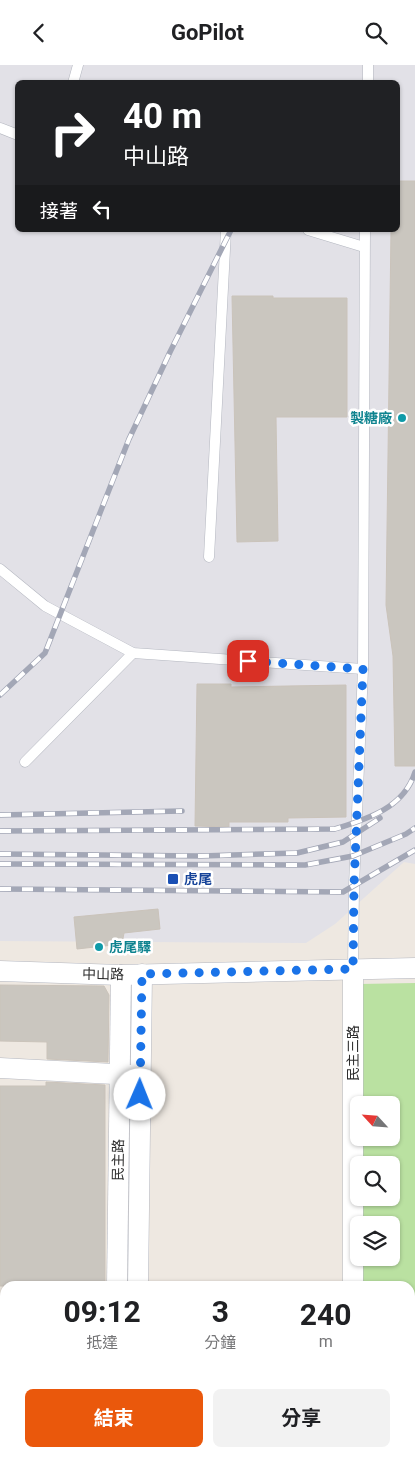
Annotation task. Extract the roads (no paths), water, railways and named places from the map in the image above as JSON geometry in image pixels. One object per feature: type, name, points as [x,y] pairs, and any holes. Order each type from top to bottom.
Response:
[{"type":"street","name":"民主三路","points":[[353,969],[353,1281]]},
{"type":"street","name":"中山路","points":[[0,971],[120,975],[415,969]]},
{"type":"street","points":[[138,1281],[142,974]]},
{"type":"street","name":"民主路","points":[[117,1281],[120,975]]},
{"type":"street","points":[[0,1068],[140,1075]]},
{"type":"lane","points":[[74,80],[78,65]]},
{"type":"lane","points":[[368,65],[368,80]]},
{"type":"lane","points":[[0,128],[15,134]]},
{"type":"lane","points":[[209,557],[226,232]]},
{"type":"lane","points":[[315,232],[364,247]]},
{"type":"lane","points":[[353,969],[354,886],[363,669],[365,232]]},
{"type":"lane","points":[[0,569],[45,606],[133,653],[363,669]]},
{"type":"lane","points":[[26,762],[133,653]]},
{"type":"railway","points":[[0,695],[45,653],[129,439],[230,232]]},
{"type":"railway","points":[[0,831],[335,829],[371,816],[393,803],[410,784],[415,772]]},
{"type":"railway","points":[[0,815],[182,811]]},
{"type":"railway","points":[[0,854],[201,856],[297,853],[343,842],[380,818]]},
{"type":"railway","points":[[0,864],[305,865],[353,856],[406,834],[415,828]]},
{"type":"railway","points":[[0,889],[343,892],[415,850]]},
{"type":"place","name":"製糖廠","points":[[402,418]]},
{"type":"place","name":"虎尾","points":[[173,879]]},
{"type":"place","name":"虎尾驛","points":[[99,947]]}]
